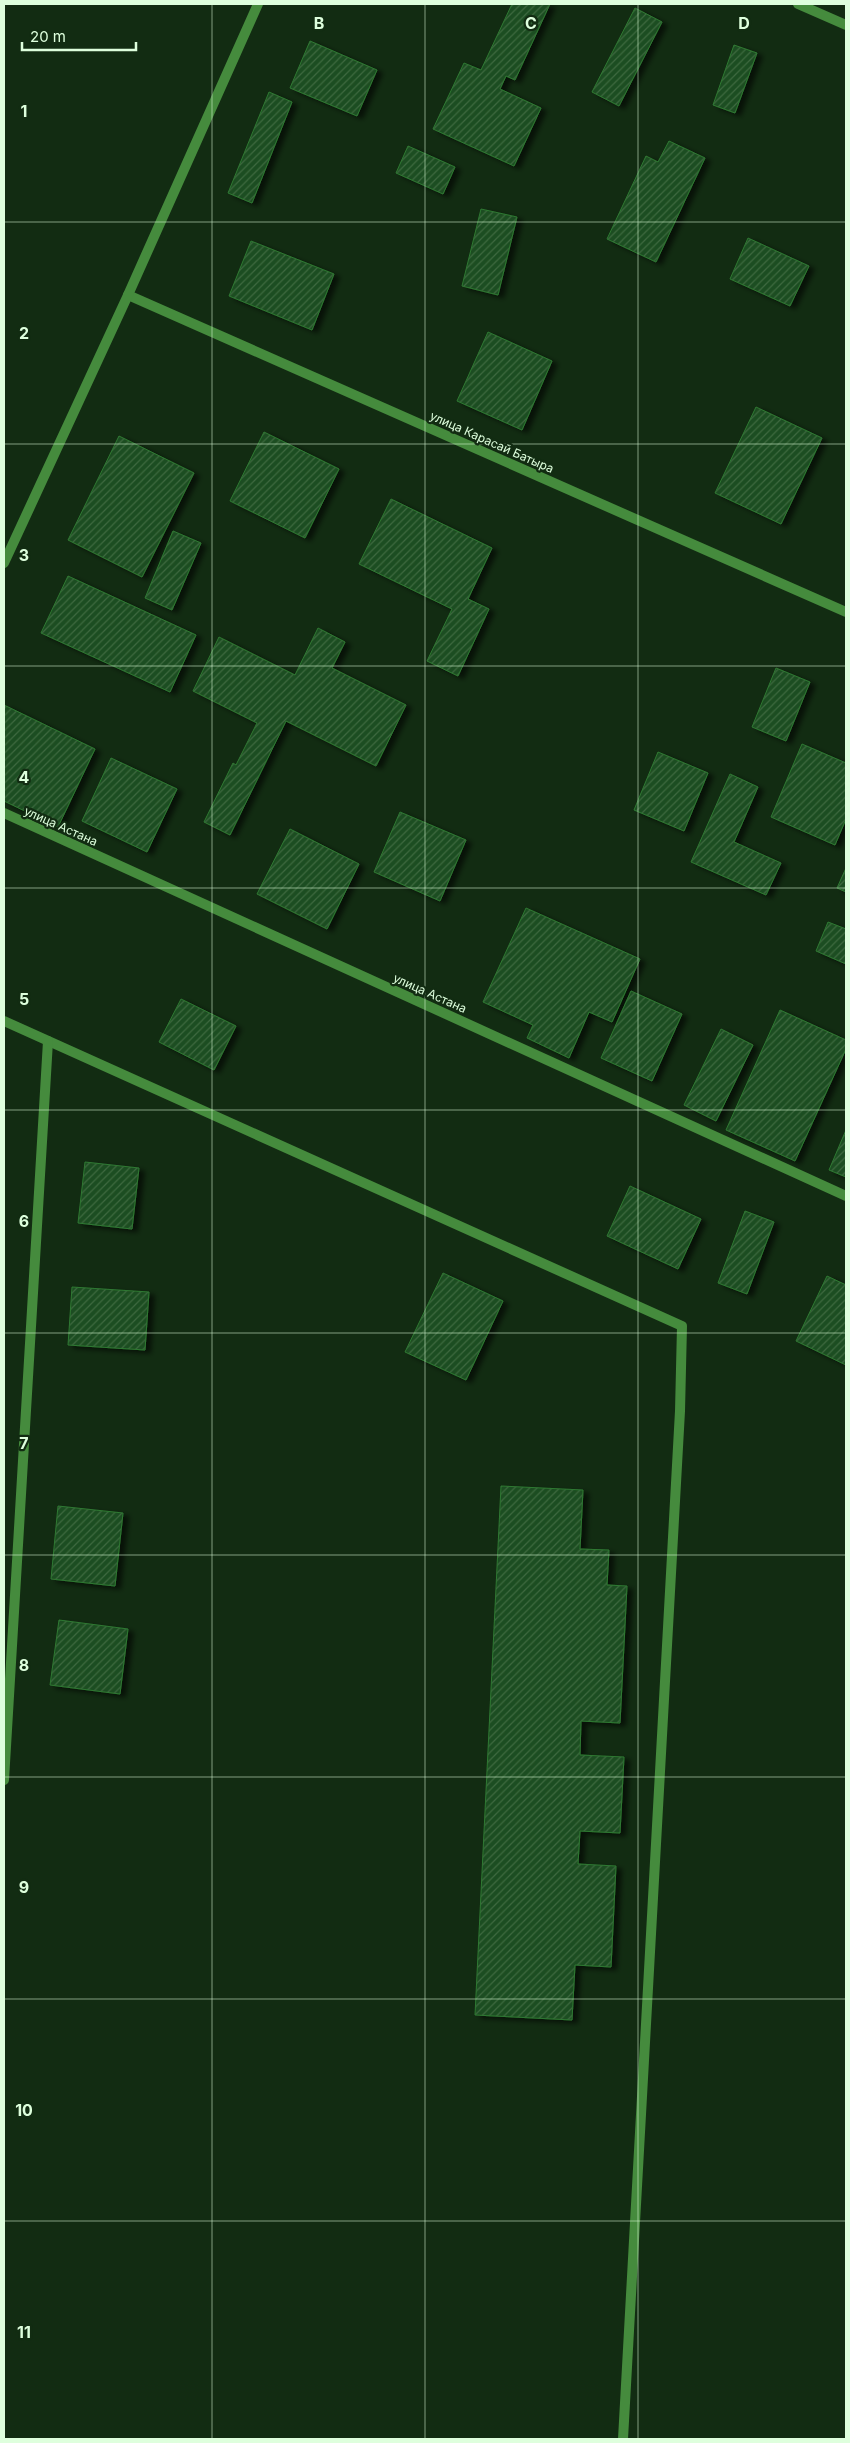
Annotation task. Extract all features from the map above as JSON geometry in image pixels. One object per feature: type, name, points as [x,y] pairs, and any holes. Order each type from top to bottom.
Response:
[{"type":"street","points":[[4,563],[128,295],[258,4]]},
{"type":"street","points":[[798,4],[846,25]]},
{"type":"street","name":"улица Карасай Батыра","points":[[128,295],[846,612]]},
{"type":"street","name":"улица Астана","points":[[4,813],[846,1196]]},
{"type":"street","points":[[4,1021],[682,1326],[680,1411],[623,2439]]},
{"type":"street","points":[[4,1780],[48,1041]]},
{"type":"building","points":[[512,4],[550,4],[515,80],[506,76],[500,89],[541,108],[514,166],[433,129],[464,63],[481,70]]},
{"type":"building","points":[[635,8],[662,22],[619,106],[592,92]]},
{"type":"building","points":[[310,41],[377,70],[357,116],[290,88]]},
{"type":"building","points":[[734,45],[757,53],[735,113],[713,105]]},
{"type":"building","points":[[269,92],[292,102],[252,203],[228,193]]},
{"type":"building","points":[[669,141],[705,158],[656,262],[607,239],[646,156],[658,162]]},
{"type":"building","points":[[408,146],[455,167],[443,194],[396,173]]},
{"type":"building","points":[[481,209],[517,217],[498,295],[462,286]]},
{"type":"building","points":[[748,238],[809,266],[790,306],[730,279]]},
{"type":"building","points":[[251,241],[334,274],[312,330],[229,296]]},
{"type":"building","points":[[488,332],[552,361],[522,430],[457,401]]},
{"type":"building","points":[[756,407],[822,438],[781,524],[715,493]]},
{"type":"building","points":[[264,432],[339,469],[305,538],[230,501]]},
{"type":"building","points":[[119,436],[194,473],[142,577],[68,540]]},
{"type":"building","points":[[391,499],[492,548],[468,599],[489,609],[458,676],[427,661],[452,609],[359,564]]},
{"type":"building","points":[[173,531],[201,543],[172,610],[145,598]]},
{"type":"building","points":[[68,576],[196,635],[170,692],[41,633]]},
{"type":"building","points":[[318,628],[345,642],[332,668],[406,705],[376,766],[286,721],[230,835],[204,822],[233,763],[236,765],[257,723],[193,691],[219,637],[295,675]]},
{"type":"building","points":[[776,668],[810,682],[786,741],[752,727]]},
{"type":"building","points":[[4,705],[95,749],[58,827],[4,801]]},
{"type":"building","points":[[802,744],[846,763],[846,819],[835,845],[771,817]]},
{"type":"building","points":[[658,752],[708,773],[684,831],[634,810]]},
{"type":"building","points":[[111,758],[177,789],[147,852],[82,821]]},
{"type":"building","points":[[730,774],[758,787],[734,842],[781,863],[766,895],[691,862]]},
{"type":"building","points":[[400,812],[466,840],[440,901],[374,872]]},
{"type":"building","points":[[290,829],[359,864],[327,929],[257,894]]},
{"type":"building","points":[[846,868],[846,892],[837,888]]},
{"type":"building","points":[[526,908],[640,959],[612,1022],[589,1012],[569,1058],[527,1038],[533,1025],[483,1002]]},
{"type":"building","points":[[828,922],[846,929],[846,964],[816,951]]},
{"type":"building","points":[[631,991],[682,1014],[652,1081],[601,1058]]},
{"type":"building","points":[[181,999],[236,1026],[214,1070],[159,1042]]},
{"type":"building","points":[[780,1010],[846,1040],[846,1049],[795,1161],[726,1130]]},
{"type":"building","points":[[721,1029],[753,1045],[716,1121],[684,1105]]},
{"type":"building","points":[[846,1130],[846,1177],[829,1170]]},
{"type":"building","points":[[85,1162],[139,1168],[132,1229],[78,1223]]},
{"type":"building","points":[[630,1186],[701,1219],[678,1269],[607,1236]]},
{"type":"building","points":[[745,1211],[774,1222],[747,1294],[718,1283]]},
{"type":"building","points":[[443,1273],[503,1301],[466,1380],[405,1352]]},
{"type":"building","points":[[827,1276],[846,1285],[846,1365],[796,1341]]},
{"type":"building","points":[[72,1287],[149,1292],[145,1350],[68,1345]]},
{"type":"building","points":[[501,1486],[583,1490],[580,1549],[609,1550],[607,1585],[627,1586],[620,1723],[581,1721],[580,1755],[624,1757],[620,1833],[580,1831],[578,1864],[616,1866],[611,1967],[575,1965],[572,2020],[475,2015]]},
{"type":"building","points":[[58,1506],[123,1513],[115,1586],[51,1579]]},
{"type":"building","points":[[59,1620],[128,1629],[120,1694],[50,1685]]}]
